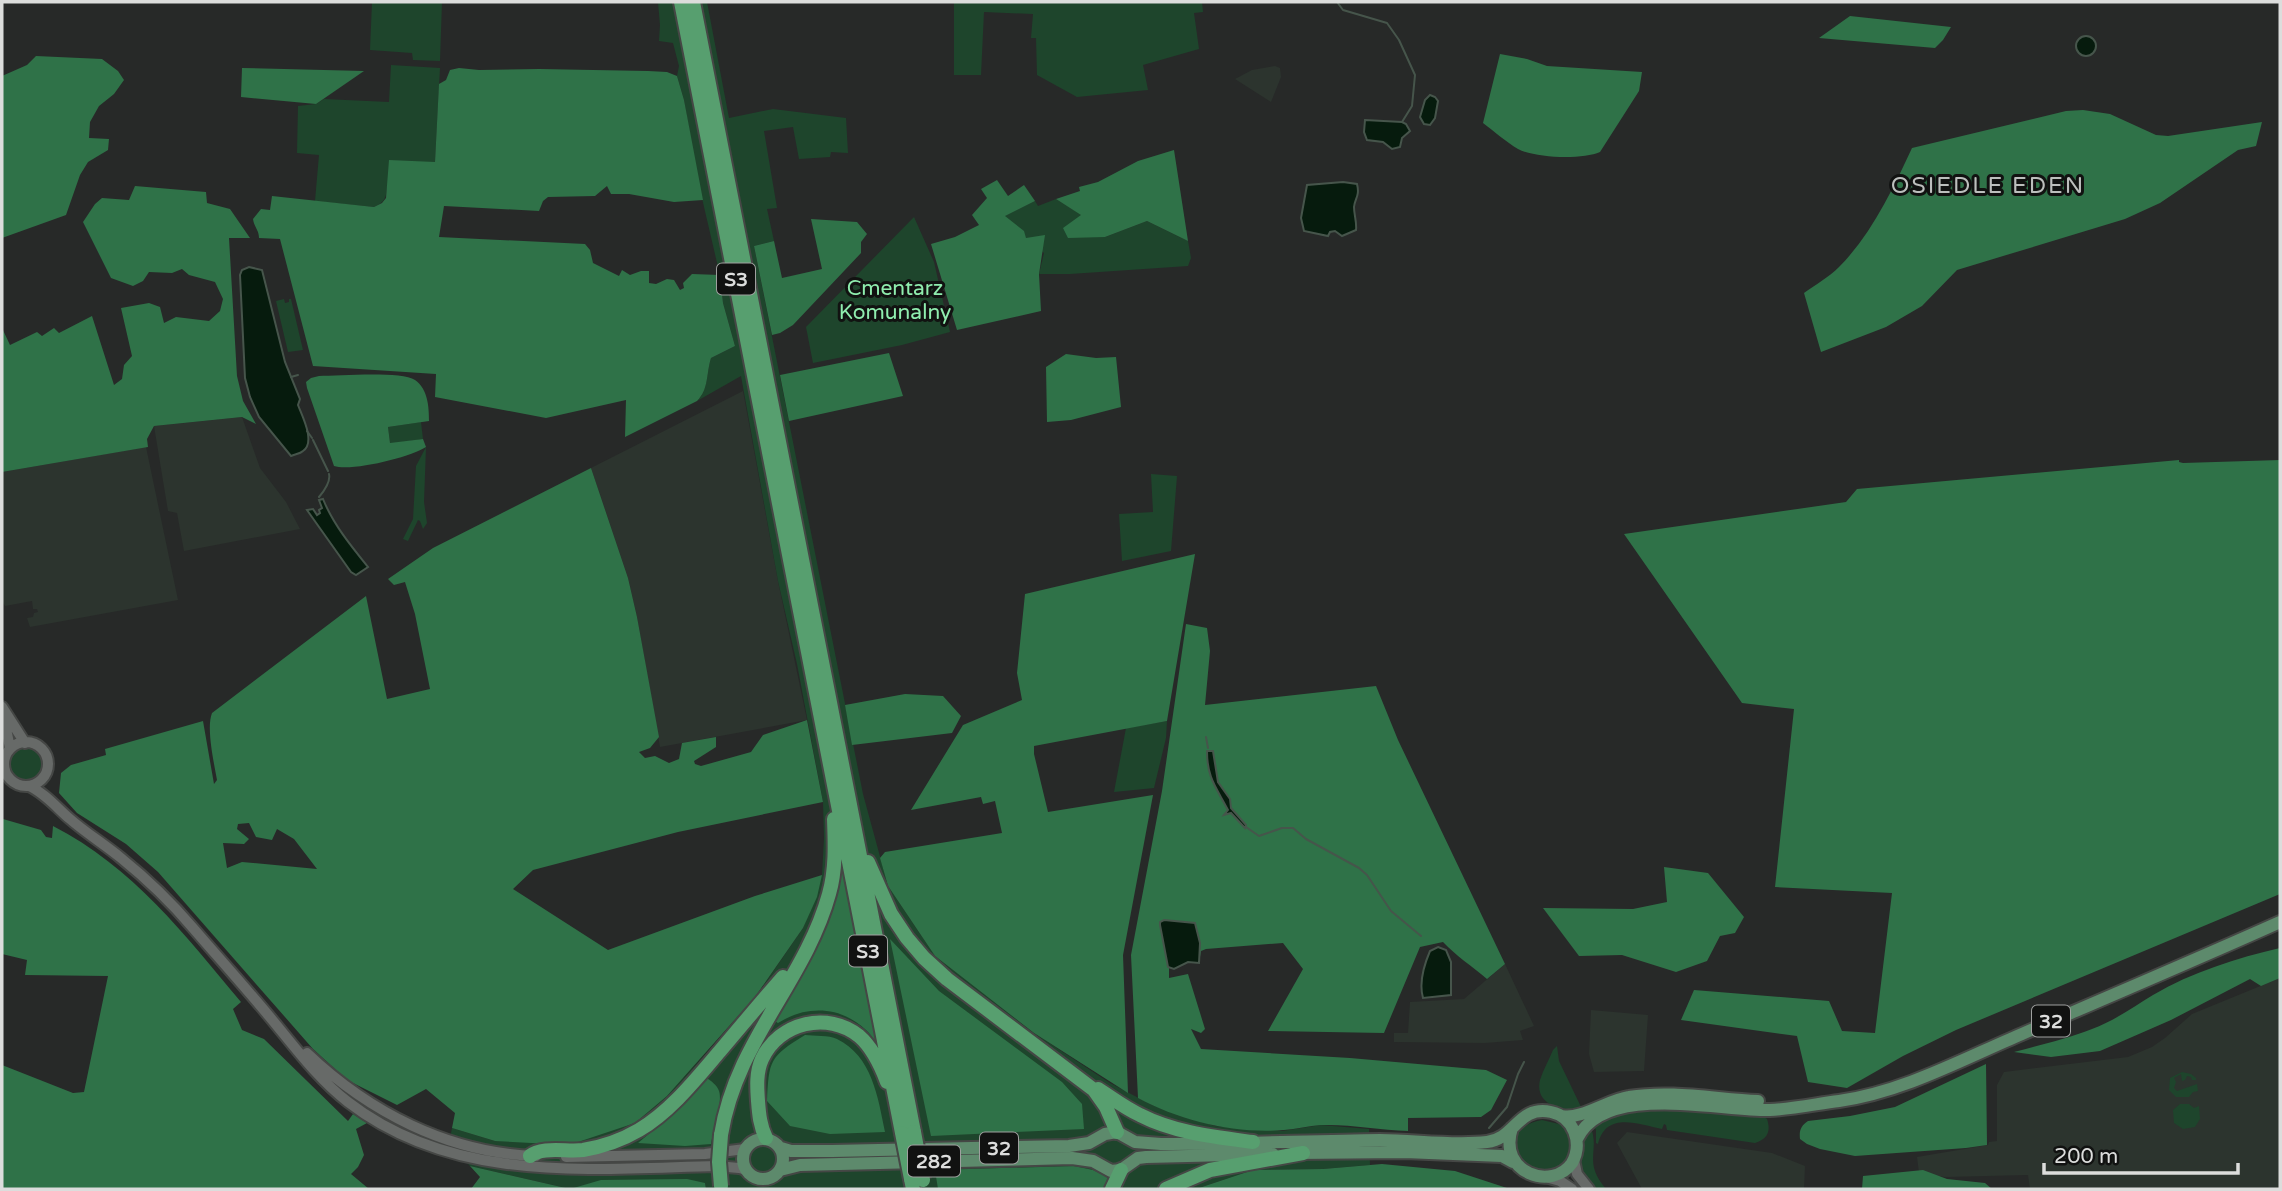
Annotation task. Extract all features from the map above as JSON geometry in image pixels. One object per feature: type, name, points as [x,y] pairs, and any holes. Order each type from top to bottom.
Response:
[{"type":"highway","name":"S3","points":[[681,2],[832,770],[908,1132]]},
{"type":"highway","name":"S3","points":[[693,2],[853,821],[918,1184]]},
{"type":"highway","points":[[722,1188],[719,1166],[721,1135],[729,1096],[742,1064],[804,955],[825,907],[833,876],[835,836],[832,770]]},
{"type":"highway","points":[[853,821],[885,902],[916,948],[947,979],[1072,1072],[1142,1116],[1202,1135],[1253,1142]]},
{"type":"highway","points":[[530,1156],[536,1151],[584,1150],[612,1142],[639,1130],[653,1120],[703,1071],[790,969],[811,939]]},
{"type":"highway","points":[[765,1139],[760,1125],[757,1091],[761,1060],[771,1044],[785,1032],[803,1024],[821,1022],[835,1024],[851,1031],[871,1049],[882,1069],[895,1122],[908,1132]]},
{"type":"highway","points":[[1072,1072],[1100,1098],[1122,1135]]},
{"type":"highway","points":[[1166,1189],[1210,1170],[1303,1153]]},
{"type":"highway","points":[[1112,1189],[1125,1166]]},
{"type":"main road","points":[[2,708],[25,743]]},
{"type":"main road","points":[[2,708],[10,748],[5,760],[6,773],[18,785],[39,791],[163,894],[315,1071],[348,1102],[384,1125],[437,1149],[486,1162],[529,1168],[716,1166],[747,1170]]},
{"type":"main road","points":[[10,748],[25,743],[36,745],[45,755],[48,764],[43,777],[38,783],[29,786]]},
{"type":"main road","points":[[43,777],[57,807]]},
{"type":"main road","name":"32","points":[[1577,1139],[1585,1125],[1597,1116],[1639,1104],[1666,1103],[1772,1110],[1874,1094],[1916,1080],[2280,922]]},
{"type":"main road","points":[[270,1017],[342,1084],[389,1115],[452,1141],[530,1156],[641,1156],[729,1153],[745,1149]]},
{"type":"main road","name":"32","points":[[765,1139],[791,1151],[1033,1147],[1083,1144],[1101,1136],[1122,1135],[1135,1142],[1161,1144],[1382,1140],[1480,1143],[1501,1138],[1522,1117],[1532,1112],[1545,1111],[1562,1116],[1575,1116],[1610,1101],[1649,1095],[1670,1094],[1817,1104]]},
{"type":"main road","points":[[1562,1116],[1572,1126],[1577,1139],[1574,1160],[1577,1174],[1590,1189]]},
{"type":"main road","points":[[1512,1128],[1509,1147],[1513,1162]]},
{"type":"main road","points":[[1122,1135],[1133,1148],[1125,1166]]},
{"type":"main road","points":[[1101,1136],[1094,1150],[1098,1164],[1106,1170],[1125,1166],[1138,1158],[1152,1156],[1405,1152],[1502,1156],[1528,1176],[1538,1179],[1564,1172],[1574,1160]]},
{"type":"main road","points":[[765,1139],[754,1140],[745,1149],[743,1157],[747,1170],[754,1177],[764,1179],[780,1170],[783,1157],[781,1148]]},
{"type":"main road","name":"282","points":[[780,1170],[808,1165],[1050,1159],[1079,1159],[1098,1164]]},
{"type":"main road","points":[[1549,1178],[1572,1189]]},
{"type":"shaded area","points":[[2086,36],[2093,39],[2096,46],[2093,53],[2086,56],[2079,53],[2076,46],[2079,39]]},
{"type":"shaded area","points":[[1275,66],[1280,68],[1281,77],[1271,102],[1235,79],[1252,70]]},
{"type":"shaded area","points":[[1430,95],[1438,101],[1435,118],[1430,125],[1424,124],[1420,117],[1425,100]]},
{"type":"shaded area","points":[[1365,120],[1402,122],[1410,131],[1402,138],[1400,147],[1392,149],[1383,142],[1367,140],[1364,132]]},
{"type":"shaded area","points":[[1343,182],[1357,184],[1358,194],[1354,207],[1356,230],[1342,236],[1335,231],[1328,236],[1304,231],[1301,218],[1307,185]]},
{"type":"shaded area","points":[[249,267],[262,270],[285,362],[300,399],[298,405],[307,429],[307,447],[291,456],[259,417],[245,378],[240,275],[242,270]]},
{"type":"shaded area","points":[[743,391],[807,720],[660,747],[628,578],[591,468]]},
{"type":"shaded area","points":[[242,417],[260,468],[286,502],[300,529],[184,551],[177,513],[168,511],[154,426]]},
{"type":"shaded area","points":[[146,447],[178,600],[30,627],[27,618],[38,612],[33,609],[32,601],[5,606],[2,601],[2,472]]},
{"type":"shaded area","points":[[323,499],[337,526],[368,567],[356,575],[351,572],[307,510],[313,509],[317,515],[320,513],[322,508],[319,500]]},
{"type":"shaded area","points":[[1207,751],[1213,751],[1218,782],[1230,799],[1231,808],[1246,825],[1245,828],[1231,813],[1224,815],[1228,810],[1210,775]]},
{"type":"shaded area","points":[[1164,920],[1195,923],[1200,943],[1199,963],[1188,962],[1174,969],[1168,967],[1160,925]]},
{"type":"shaded area","points":[[1438,947],[1446,950],[1451,962],[1451,995],[1423,998],[1422,981],[1426,962],[1430,951]]},
{"type":"shaded area","points":[[1505,964],[1534,1026],[1520,1031],[1523,1040],[1485,1043],[1394,1042],[1394,1033],[1408,1033],[1410,1002],[1464,999]]},
{"type":"shaded area","points":[[2280,978],[2280,1189],[2030,1189],[2028,1175],[1945,1177],[1919,1173],[1917,1157],[1988,1145],[1989,1142],[1997,1141],[1997,1085],[2004,1072],[2128,1057],[2152,1047],[2192,1014]]},
{"type":"shaded area","points":[[1591,1010],[1648,1015],[1644,1071],[1594,1072],[1589,1054]]},
{"type":"shaded area","points":[[1627,1132],[1772,1153],[1805,1166],[1804,1189],[1642,1189],[1617,1143]]},
{"type":"green space","points":[[372,2],[442,2],[440,61],[413,60],[412,53],[370,50]]},
{"type":"green space","points":[[658,2],[707,2],[729,118],[773,109],[846,118],[848,153],[831,152],[830,157],[799,159],[793,127],[764,131],[777,208],[767,209],[774,241],[754,246],[863,794],[888,886],[935,956],[1034,1033],[1110,1083],[1152,1105],[1215,1126],[1282,1131],[1321,1125],[1369,1129],[1370,1165],[1253,1170],[1196,1189],[706,1189],[705,1183],[601,1181],[570,1189],[470,1166],[449,1144],[452,1128],[495,1141],[635,1123],[667,1096],[755,998],[803,928],[822,875],[823,802],[778,581],[741,376],[697,401],[705,386],[711,358],[735,346],[723,303],[721,280],[677,76],[679,66],[673,43],[659,41]]},
{"type":"green space","points":[[954,2],[1202,2],[1203,12],[1194,13],[1199,49],[1143,65],[1148,90],[1077,97],[1037,75],[1036,38],[1031,38],[1033,14],[984,12],[981,75],[954,75]]},
{"type":"green space","points":[[1850,16],[1951,27],[1935,48],[1819,38]]},
{"type":"green space","points":[[1500,54],[1547,66],[1642,72],[1639,91],[1600,152],[1571,157],[1526,152],[1483,123]]},
{"type":"green space","points":[[36,56],[102,59],[118,71],[124,80],[114,94],[99,106],[90,122],[89,138],[109,139],[108,150],[88,162],[80,175],[66,215],[2,238],[2,76],[27,65]]},
{"type":"green space","points":[[391,65],[440,68],[435,162],[387,187],[384,199],[374,207],[315,201],[319,155],[297,153],[298,106],[316,104],[324,99],[389,102]]},
{"type":"green space","points":[[242,68],[364,71],[316,104],[241,97]]},
{"type":"green space","points":[[450,70],[648,71],[667,72],[677,76],[703,200],[674,202],[629,194],[611,194],[607,186],[595,196],[548,197],[539,211],[444,206],[439,237],[585,244],[590,250],[593,263],[619,276],[622,270],[630,275],[649,271],[649,283],[674,280],[680,290],[692,274],[720,275],[723,303],[735,346],[711,358],[705,386],[697,401],[625,437],[626,400],[546,418],[435,397],[436,374],[313,366],[280,239],[259,238],[253,219],[261,209],[270,210],[272,196],[374,207],[382,203],[386,198],[389,160],[435,162],[439,84],[446,80]]},
{"type":"green space","points":[[2083,110],[2110,114],[2156,135],[2168,136],[2262,122],[2256,146],[2238,150],[2160,203],[2125,219],[1957,270],[1922,306],[1886,327],[1821,352],[1804,293],[1835,271],[1861,241],[1889,195],[1912,148],[2066,111]]},
{"type":"green space","points":[[1174,150],[1188,241],[1147,221],[1105,237],[1068,238],[1063,228],[1081,215],[1056,199],[1080,191],[1079,187],[1098,182],[1138,161]]},
{"type":"green space","points":[[997,180],[1008,196],[1024,185],[1035,201],[1005,216],[1024,231],[1026,238],[1045,235],[1039,274],[1041,311],[957,330],[931,244],[955,237],[979,225],[972,215],[987,198],[981,189]]},
{"type":"green space","points":[[135,186],[206,192],[207,203],[230,209],[250,238],[229,238],[237,376],[243,401],[256,424],[242,417],[154,426],[147,439],[148,447],[2,472],[2,328],[10,345],[37,332],[42,336],[54,328],[59,333],[92,316],[114,385],[122,379],[124,365],[132,356],[121,308],[149,303],[160,307],[164,323],[176,317],[209,321],[220,311],[223,299],[215,282],[189,275],[182,269],[172,273],[149,272],[143,281],[133,286],[111,278],[83,222],[102,198],[129,200]]},
{"type":"green space","points":[[1056,199],[1082,215],[1105,237],[1147,221],[1188,241],[1191,258],[1188,266],[1039,274],[1044,253],[1004,216],[1035,201],[1038,206]]},
{"type":"green space","name":"Cmentarz Komunalny","points":[[914,217],[934,262],[950,332],[813,363],[806,327]]},
{"type":"green space","points":[[811,219],[857,222],[867,234],[861,242],[861,253],[793,325],[772,335],[754,246],[774,241],[782,278],[822,269]]},
{"type":"green space","points":[[284,299],[285,303],[291,299],[303,350],[288,352],[276,301]]},
{"type":"green space","points":[[889,353],[903,396],[789,421],[780,375]]},
{"type":"green space","points":[[1066,354],[1096,358],[1116,357],[1121,407],[1071,420],[1047,422],[1046,367]]},
{"type":"green space","points":[[384,375],[415,380],[425,393],[429,421],[388,427],[390,443],[423,439],[426,447],[381,462],[353,467],[334,466],[306,382],[319,376]]},
{"type":"green space","points":[[421,422],[423,439],[390,444],[388,427]]},
{"type":"green space","points":[[426,447],[424,502],[427,523],[423,529],[418,520],[408,541],[403,539],[413,519],[416,466]]},
{"type":"green space","points":[[2179,460],[2183,463],[2280,460],[2280,894],[1956,1030],[1847,1088],[1808,1082],[1797,1036],[1681,1020],[1694,990],[1829,1001],[1842,1031],[1875,1033],[1892,893],[1775,887],[1794,709],[1742,703],[1624,534],[1846,502],[1857,489]]},
{"type":"green space","points":[[591,468],[628,578],[659,737],[650,748],[639,752],[645,758],[655,756],[669,763],[679,759],[682,743],[716,737],[716,747],[694,761],[701,766],[751,752],[763,735],[807,720],[823,802],[678,832],[533,870],[513,889],[608,950],[755,896],[822,875],[817,897],[803,928],[755,997],[667,1096],[635,1123],[569,1145],[495,1141],[452,1128],[455,1113],[426,1089],[397,1105],[347,1080],[313,1049],[158,872],[126,844],[77,813],[59,793],[61,773],[71,765],[106,755],[105,749],[203,721],[214,784],[217,780],[210,736],[212,713],[366,596],[387,699],[430,689],[415,614],[405,582],[394,585],[388,579],[433,548]],"holes":[[[249,823],[256,837],[272,840],[277,829],[294,839],[317,869],[242,862],[227,868],[223,843],[244,844],[249,839],[237,829],[238,824]]]},
{"type":"green space","points":[[1151,474],[1177,476],[1171,551],[1122,561],[1119,514],[1153,512]]},
{"type":"green space","points":[[1195,554],[1167,721],[1034,746],[1048,812],[1153,795],[1123,955],[1128,1093],[1034,1033],[935,956],[888,886],[880,858],[885,852],[1002,833],[995,801],[983,804],[981,797],[911,810],[963,725],[1022,700],[1017,673],[1025,594]]},
{"type":"green space","points":[[1186,624],[1207,628],[1210,651],[1205,705],[1376,686],[1398,740],[1505,964],[1487,979],[1443,942],[1420,947],[1384,1033],[1268,1031],[1303,969],[1283,943],[1206,949],[1201,951],[1199,963],[1188,962],[1174,969],[1169,967],[1169,978],[1188,974],[1205,1029],[1201,1033],[1191,1029],[1201,1049],[1486,1070],[1507,1080],[1491,1110],[1481,1117],[1408,1118],[1408,1131],[1316,1125],[1265,1131],[1209,1124],[1172,1113],[1138,1098],[1131,955],[1162,791]]},
{"type":"green space","points":[[905,694],[943,696],[961,716],[952,733],[852,745],[845,705]]},
{"type":"green space","points":[[1167,721],[1166,738],[1154,788],[1114,792],[1126,728]]},
{"type":"green space","points":[[26,748],[38,753],[43,765],[38,777],[26,782],[14,777],[9,765],[14,753]]},
{"type":"green space","points":[[3,819],[41,830],[46,837],[52,838],[53,826],[108,861],[156,904],[241,1002],[233,1009],[242,1030],[264,1039],[348,1121],[353,1114],[367,1123],[356,1129],[364,1155],[351,1174],[369,1189],[2,1189],[2,1065],[73,1093],[84,1092],[108,976],[25,975],[27,960],[2,954]]},
{"type":"green space","points":[[841,850],[881,1054],[866,1030],[835,1012],[812,1011],[800,1013],[778,1023],[773,1020],[825,931],[837,893]]},
{"type":"green space","points":[[1664,867],[1708,873],[1744,917],[1735,933],[1720,936],[1707,961],[1676,972],[1622,955],[1579,956],[1543,908],[1633,909],[1667,902]]},
{"type":"green space","points":[[890,939],[939,991],[1062,1082],[1082,1104],[1084,1129],[931,1136]]},
{"type":"green space","points":[[2280,948],[2280,978],[2261,986],[2250,979],[2171,1020],[2100,1051],[2051,1057],[2014,1052],[2092,1029],[2183,979],[2231,961]]},
{"type":"green space","points":[[805,1035],[837,1039],[849,1046],[858,1056],[872,1079],[885,1132],[830,1134],[790,1126],[767,1101],[773,1061],[784,1049]]},
{"type":"green space","points":[[1557,1046],[1559,1061],[1582,1109],[1552,1105],[1546,1101],[1539,1089],[1540,1080]]},
{"type":"green space","points":[[1986,1064],[1987,1145],[1855,1156],[1820,1149],[1800,1139],[1801,1128],[1808,1121],[1895,1107]]},
{"type":"green space","points":[[2182,1072],[2191,1074],[2196,1080],[2187,1076],[2182,1081],[2181,1074],[2174,1078],[2174,1088],[2177,1091],[2197,1084],[2198,1091],[2189,1097],[2176,1097],[2169,1090],[2170,1078]]},
{"type":"green space","points":[[707,1078],[717,1087],[720,1096],[711,1144],[685,1146],[638,1143],[675,1112]]},
{"type":"green space","points":[[2180,1104],[2189,1104],[2194,1108],[2199,1106],[2200,1119],[2195,1127],[2183,1129],[2174,1123],[2173,1110]]},
{"type":"green space","points":[[1639,1107],[1760,1114],[1767,1119],[1769,1127],[1766,1137],[1755,1143],[1667,1130],[1664,1124],[1662,1129],[1624,1122],[1608,1127],[1598,1144],[1596,1143],[1596,1130],[1592,1122]]},
{"type":"green space","points":[[1542,1120],[1563,1125],[1570,1140],[1567,1158],[1552,1174],[1523,1166],[1516,1150],[1516,1138],[1521,1129]]},
{"type":"green space","points":[[1590,1125],[1594,1142],[1595,1171],[1606,1189],[1595,1189],[1581,1165],[1582,1143]]},
{"type":"green space","points":[[1382,1164],[1455,1171],[1510,1189],[1196,1189],[1253,1170],[1323,1169]]},
{"type":"green space","points":[[470,1166],[570,1189],[471,1189],[480,1177]]},
{"type":"green space","points":[[1074,1166],[1093,1170],[1110,1178],[1105,1189],[938,1189],[935,1170]]},
{"type":"green space","points":[[1923,1170],[1947,1179],[1985,1183],[1992,1189],[1862,1189],[1863,1176]]},
{"type":"green space","points":[[687,1179],[705,1183],[706,1189],[570,1189],[601,1180]]},
{"type":"waterway","points":[[1337,2],[1343,10],[1387,23],[1399,40],[1415,75],[1412,106],[1402,122]]},
{"type":"waterway","points":[[291,377],[298,375]]},
{"type":"waterway","points":[[307,431],[312,438]]},
{"type":"waterway","points":[[313,440],[328,471]]},
{"type":"waterway","points":[[319,497],[328,483],[329,474]]},
{"type":"waterway","points":[[1206,737],[1208,748]]},
{"type":"waterway","points":[[1246,827],[1259,836],[1282,828],[1293,828],[1306,839],[1359,868],[1367,875],[1391,911],[1421,936]]},
{"type":"waterway","points":[[1489,1128],[1507,1107],[1524,1062]]},
{"type":"district","name":"OSIEDLE EDEN","points":[[1988,185]]}]
